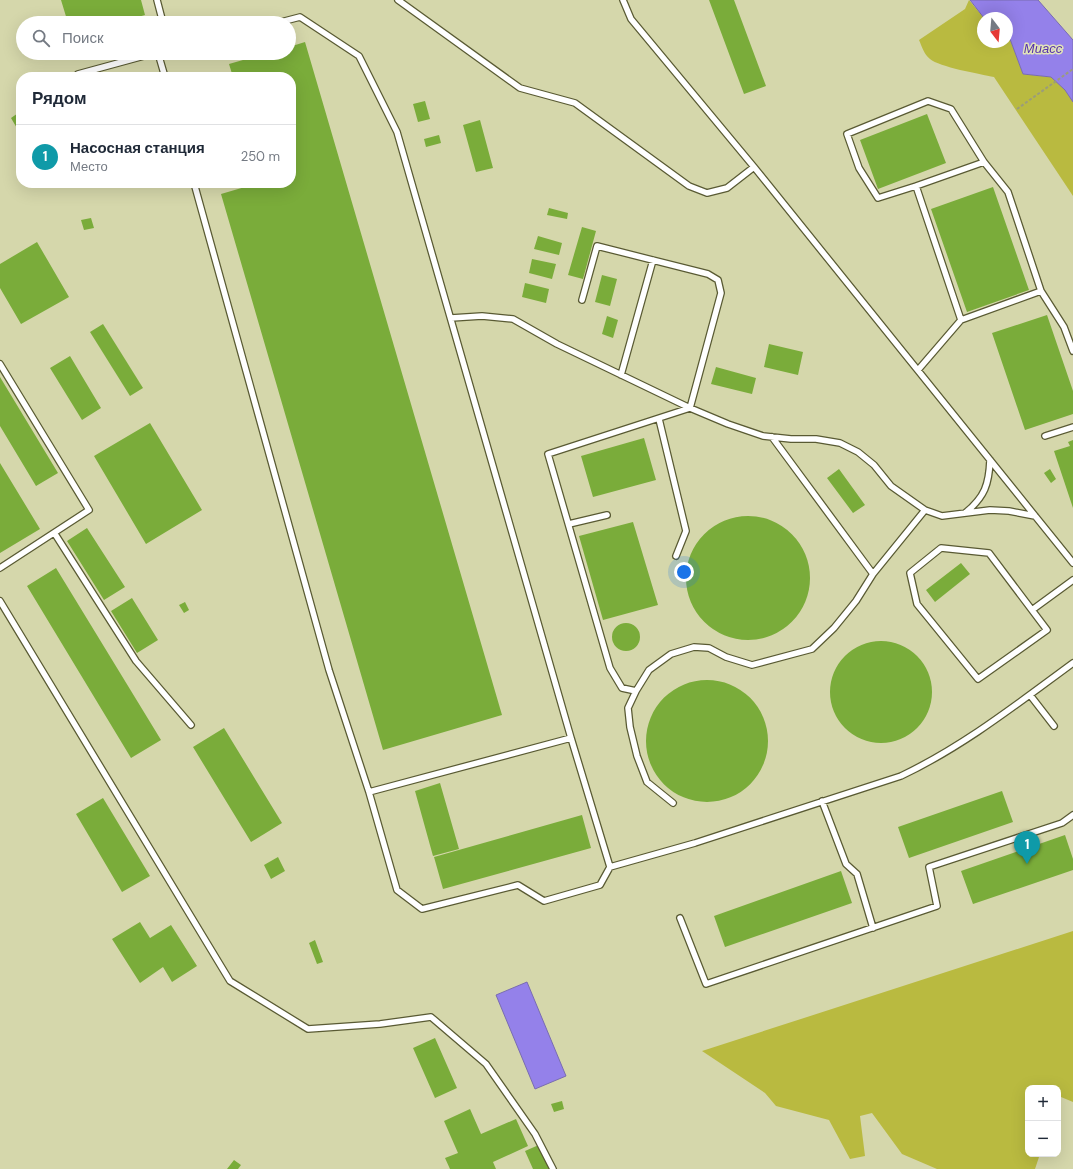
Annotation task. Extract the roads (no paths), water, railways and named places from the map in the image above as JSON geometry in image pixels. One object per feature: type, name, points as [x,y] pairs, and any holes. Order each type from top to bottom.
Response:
[{"type":"lane","points":[[156,0],[161,16]]},
{"type":"lane","points":[[398,0],[520,88],[575,103],[689,186],[707,193],[727,188],[754,167]]},
{"type":"lane","points":[[623,0],[631,19],[754,167],[1073,563]]},
{"type":"lane","points":[[296,18],[300,17],[359,56],[397,132],[571,738],[610,868]]},
{"type":"lane","points":[[85,72],[129,60]]},
{"type":"lane","points":[[160,60],[164,72]]},
{"type":"lane","points":[[984,162],[878,198],[859,168],[847,134],[928,101],[951,108],[984,162],[1008,192],[1040,291],[1064,327],[1073,351]]},
{"type":"lane","points":[[916,186],[961,320]]},
{"type":"lane","points":[[195,188],[329,670],[369,792],[397,890],[422,909],[518,885],[544,901],[600,885],[610,868],[695,843],[901,776],[925,764],[983,730],[1073,663]]},
{"type":"lane","points":[[582,300],[597,246],[708,274],[718,280],[721,293],[690,408]]},
{"type":"lane","points":[[621,375],[653,260]]},
{"type":"lane","points":[[918,370],[961,320],[1040,291]]},
{"type":"lane","points":[[451,318],[482,316],[514,319],[557,344],[690,408],[728,424],[763,436],[791,439],[816,439],[840,443],[858,452],[874,465],[891,486],[925,510],[942,516],[990,510],[1010,511],[1035,516]]},
{"type":"lane","points":[[0,364],[89,510],[55,534],[0,568]]},
{"type":"lane","points":[[636,691],[622,688],[610,668],[548,454],[690,408]]},
{"type":"lane","points":[[659,419],[686,531],[676,556]]},
{"type":"lane","points":[[1045,436],[1073,427]]},
{"type":"lane","points":[[772,437],[873,574]]},
{"type":"lane","points":[[964,514],[976,504],[984,492],[990,477],[990,460]]},
{"type":"lane","points":[[673,803],[647,782],[637,756],[630,727],[628,708],[636,691],[649,670],[671,654],[694,648],[709,648],[726,657],[752,665],[812,649],[834,628],[856,601],[873,574],[925,510]]},
{"type":"lane","points":[[568,524],[608,515]]},
{"type":"lane","points":[[55,534],[136,662],[191,725]]},
{"type":"lane","points":[[941,548],[989,553],[1032,610],[1047,630],[978,679],[917,604],[910,573],[941,548]]},
{"type":"lane","points":[[1032,610],[1073,580]]},
{"type":"lane","points":[[0,601],[230,981],[308,1029],[380,1024],[431,1017],[486,1064],[535,1134],[553,1169]]},
{"type":"lane","points":[[1030,695],[1054,726]]},
{"type":"lane","points":[[369,792],[571,738]]},
{"type":"lane","points":[[822,801],[846,864],[857,874],[873,928]]},
{"type":"lane","points":[[680,918],[706,984],[937,906],[929,867],[1062,823],[1072,818]]},
{"type":"water","name":"Миасс","points":[[970,0],[1038,0],[1073,40],[1073,102],[1065,90],[1051,77],[1023,74],[1013,47],[1013,12],[979,12]]},
{"type":"water","points":[[527,982],[566,1076],[535,1089],[496,995]]},
{"type":"place","name":"Насосная станция","points":[[1027,864]]}]
